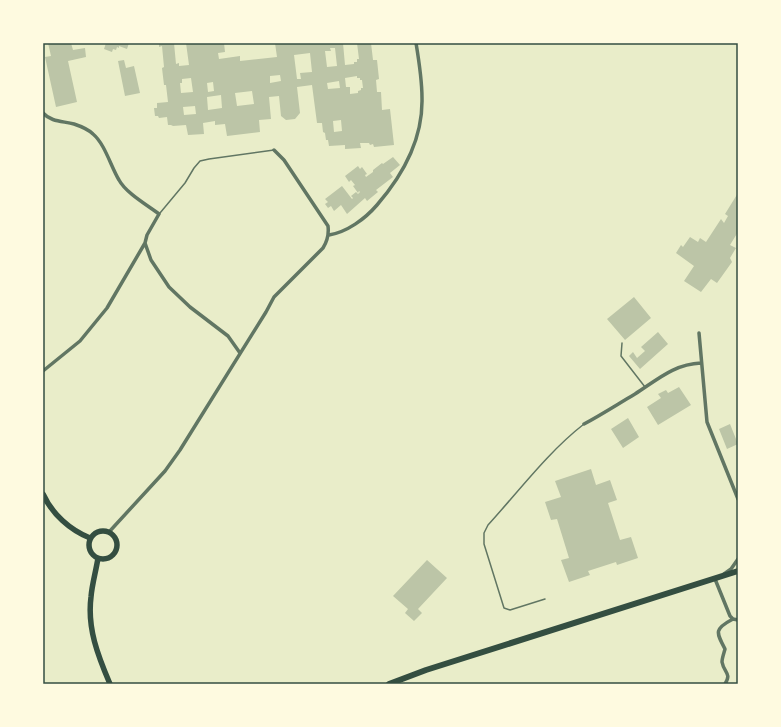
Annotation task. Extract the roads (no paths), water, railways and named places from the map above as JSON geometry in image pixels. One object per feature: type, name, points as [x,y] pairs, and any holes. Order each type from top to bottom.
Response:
[{"type":"highway","points":[[389,684],[426,670],[738,571]]},
{"type":"main road","points":[[43,494],[50,507],[69,526],[90,538]]},
{"type":"main road","points":[[96,532],[109,532],[115,538],[116,548],[111,556],[107,558],[98,558],[89,548],[90,538],[96,532]]},
{"type":"main road","points":[[98,558],[91,598],[91,622],[95,646],[110,684]]},
{"type":"street","points":[[329,235],[340,233],[356,224],[372,210],[387,194],[411,154],[418,131],[422,99],[416,43]]},
{"type":"street","points":[[43,113],[48,118],[75,124],[94,134],[100,141],[119,181],[126,189],[159,214],[147,235],[145,243],[107,308],[80,342],[43,371]]},
{"type":"street","points":[[109,532],[165,471],[180,450],[274,297],[323,248],[329,235],[328,226],[323,217],[284,160],[274,150]]},
{"type":"street","points":[[145,243],[151,260],[169,286],[190,307],[228,336],[240,353]]},
{"type":"street","points":[[699,333],[707,422],[738,499]]},
{"type":"street","points":[[584,424],[645,387],[658,377],[689,363],[701,363]]},
{"type":"street","points":[[738,559],[731,569],[717,578],[729,614],[733,619],[738,620]]},
{"type":"street","points":[[725,684],[728,675],[722,664],[722,659],[725,649],[718,632],[721,626],[733,619]]},
{"type":"lane","points":[[159,214],[185,183],[200,161],[274,150]]},
{"type":"lane","points":[[622,343],[621,356],[645,387]]},
{"type":"lane","points":[[545,599],[510,610],[504,608],[484,544],[484,533],[488,525],[536,472],[571,434],[584,424]]}]
